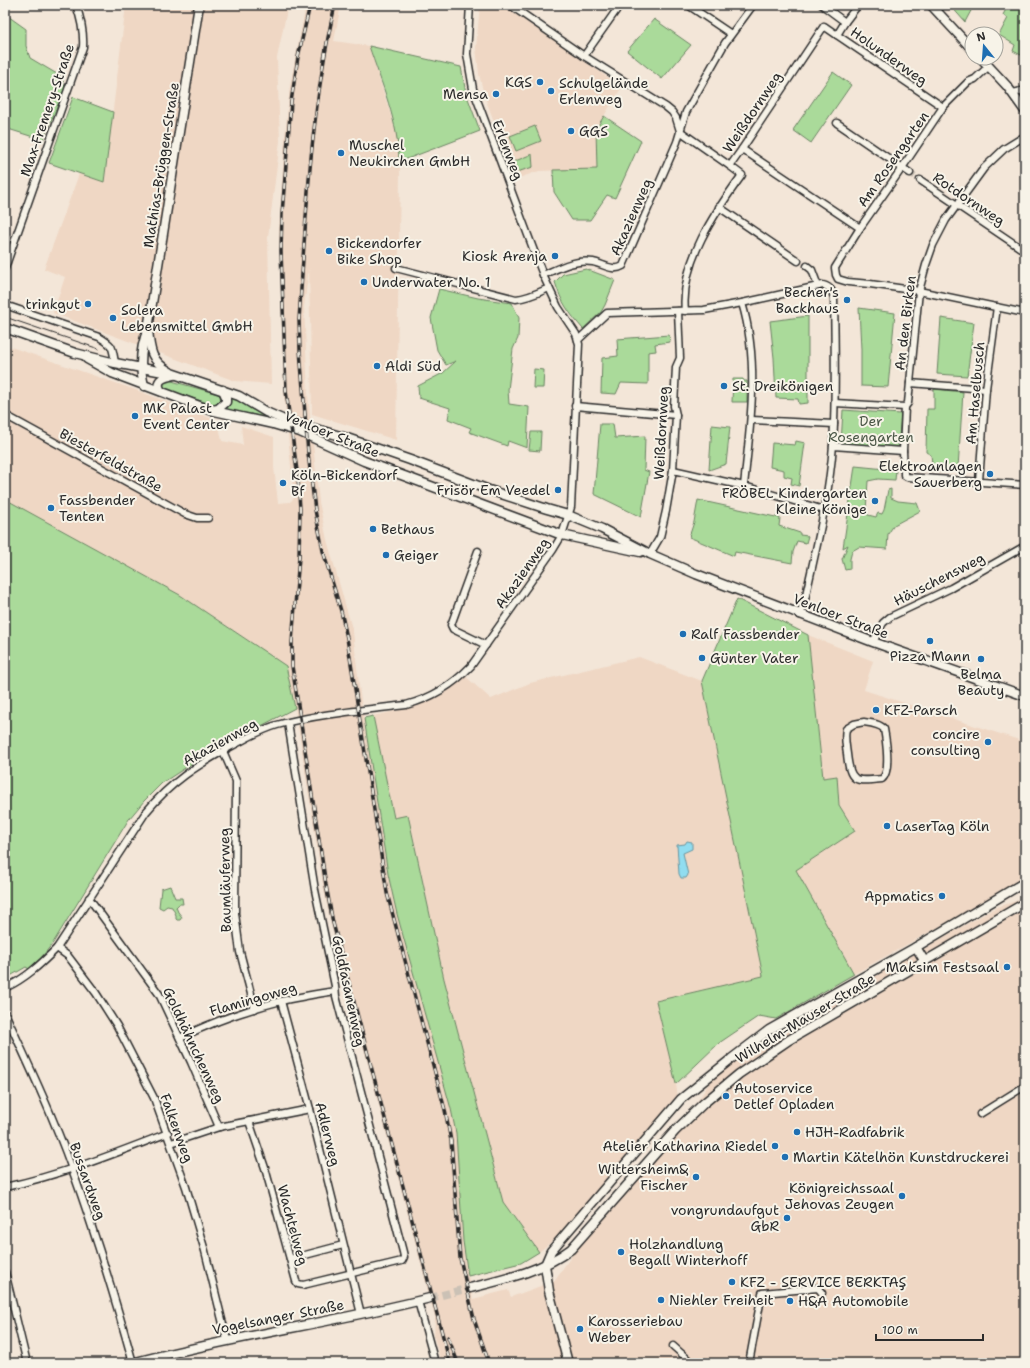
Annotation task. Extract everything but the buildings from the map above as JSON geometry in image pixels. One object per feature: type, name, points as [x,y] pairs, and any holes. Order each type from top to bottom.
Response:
[{"type":"street","name":"Max-Fremery-Straße","points":[[5,268],[83,47],[84,35],[81,18],[76,5]]},
{"type":"street","name":"Mathias-Brüggen-Straße","points":[[174,374],[164,368],[152,354],[148,329],[199,5]]},
{"type":"street","name":"Erlenweg","points":[[470,5],[467,54],[473,89],[543,275]]},
{"type":"street","points":[[510,5],[584,56],[666,107],[676,118],[680,131],[730,166]]},
{"type":"street","points":[[584,56],[620,5]]},
{"type":"street","points":[[688,5],[731,34]]},
{"type":"street","name":"Akazienweg","points":[[5,988],[22,979],[57,948],[146,812],[161,794],[188,772],[223,751],[263,730],[288,723],[357,711],[406,705],[422,700],[448,688],[471,666],[553,550],[562,535],[571,507],[575,406],[580,351],[578,340],[573,328],[558,307],[543,275],[584,260],[613,268],[623,266],[677,142],[686,112],[731,34],[753,5]]},
{"type":"street","name":"Holunderweg","points":[[822,5],[845,22],[837,35],[943,107]]},
{"type":"street","points":[[845,22],[858,5]]},
{"type":"street","points":[[931,5],[964,40]]},
{"type":"street","name":"Weißdornweg","points":[[685,311],[684,291],[686,280],[702,240],[719,207],[742,174],[730,166],[824,26],[837,35]]},
{"type":"street","points":[[989,66],[1013,94],[1025,111]]},
{"type":"street","name":"Am Rosengarten","points":[[919,291],[848,282],[838,278],[835,268],[860,228],[943,107],[968,82],[975,79],[989,66]]},
{"type":"street","points":[[1013,94],[1025,90]]},
{"type":"street","points":[[837,123],[910,173]]},
{"type":"street","name":"An den Birken","points":[[979,481],[907,477],[904,475],[903,451],[905,407],[908,403],[919,291],[933,244],[957,205],[993,158],[1025,136]]},
{"type":"street","points":[[742,150],[860,228]]},
{"type":"street","name":"Rotdornweg","points":[[920,180],[1025,251]]},
{"type":"street","points":[[719,207],[798,261]]},
{"type":"street","points":[[807,266],[812,270],[818,286]]},
{"type":"street","points":[[396,268],[516,299],[532,296],[549,288]]},
{"type":"street","points":[[578,340],[607,313],[704,310],[823,285],[829,287],[834,298],[836,358],[833,446],[824,510],[804,604],[800,615]]},
{"type":"street","points":[[919,291],[1025,313]]},
{"type":"street","points":[[742,303],[750,344],[753,386],[744,486]]},
{"type":"street","points":[[5,305],[99,337],[110,343],[112,346],[115,363]]},
{"type":"street","name":"Am Haselbusch","points":[[979,481],[986,389],[997,307]]},
{"type":"street","name":"Weißdornweg","points":[[650,554],[660,537],[673,470],[676,415],[674,406],[676,367],[680,358],[678,311]]},
{"type":"street","name":"Venloer Straße","points":[[5,328],[75,352],[115,363],[174,374],[224,390],[282,419],[351,439],[490,490],[568,515],[602,529],[650,554],[696,574],[800,615],[1025,696]]},
{"type":"street","name":"Mathias-Brüggen-Straße","points":[[144,386],[140,367],[140,357],[143,340],[148,329]]},
{"type":"street","name":"Venloer Straße","points":[[75,352],[112,373],[144,386],[210,410],[273,424],[300,432],[364,462],[562,535],[650,554]]},
{"type":"street","points":[[161,391],[158,387],[159,381],[166,376],[174,374]]},
{"type":"street","points":[[910,383],[986,389]]},
{"type":"street","points":[[210,410],[218,409],[226,402],[224,390]]},
{"type":"street","points":[[835,403],[905,407]]},
{"type":"street","points":[[575,406],[676,415]]},
{"type":"street","name":"Biesterfeldstraße","points":[[5,415],[185,514],[198,518],[208,518]]},
{"type":"street","points":[[751,420],[834,424]]},
{"type":"street","points":[[833,446],[903,451]]},
{"type":"street","points":[[673,470],[744,486],[824,510]]},
{"type":"street","points":[[979,481],[1025,485]]},
{"type":"street","name":"Häuschensweg","points":[[874,642],[883,623],[890,617],[951,588],[1025,546]]},
{"type":"street","points":[[478,551],[451,625],[453,629],[486,645]]},
{"type":"street","points":[[864,722],[878,725],[884,729],[887,752],[886,774],[882,779],[857,780],[849,771],[846,729],[854,724],[864,722]]},
{"type":"street","name":"Goldfasanenweg","points":[[288,723],[315,890],[335,991],[404,1257],[402,1261],[350,1273]]},
{"type":"street","name":"Baumläuferweg","points":[[223,751],[236,782],[235,913],[240,952],[254,1009]]},
{"type":"street","name":"Wilhelm-Mauser-Straße","points":[[545,1265],[551,1251],[681,1099],[769,1030],[916,947],[1025,882]]},
{"type":"street","name":"Goldhähnchenweg","points":[[89,898],[159,994],[219,1127]]},
{"type":"street","name":"Wilhelm-Mauser-Straße","points":[[545,1265],[559,1258],[571,1249],[637,1173],[684,1122],[739,1074],[789,1040],[1025,904]]},
{"type":"street","points":[[916,947],[925,962]]},
{"type":"street","name":"Falkenweg","points":[[57,948],[68,956],[96,993],[117,1026],[154,1098],[168,1133],[205,1252],[227,1340]]},
{"type":"street","name":"Flamingoweg","points":[[180,1038],[212,1023],[254,1009],[281,1001],[335,991]]},
{"type":"street","name":"Adlerweg","points":[[281,1001],[310,1109],[361,1314]]},
{"type":"street","name":"Bussardweg","points":[[5,1013],[37,1082],[72,1169],[104,1263],[133,1363]]},
{"type":"street","points":[[980,1114],[1025,1086]]},
{"type":"street","points":[[171,1143],[219,1127],[310,1109]]},
{"type":"street","name":"Wachtelweg","points":[[249,1121],[265,1168],[296,1281],[298,1284],[303,1285],[350,1273]]},
{"type":"street","points":[[5,1187],[72,1169],[168,1133]]},
{"type":"street","points":[[626,1163],[637,1173]]},
{"type":"street","points":[[290,1259],[343,1245]]},
{"type":"street","points":[[470,1288],[515,1276],[545,1265],[549,1291],[568,1363]]},
{"type":"street","points":[[5,1272],[27,1363]]},
{"type":"street","points":[[749,1363],[762,1293],[818,1288],[822,1293]]},
{"type":"street","name":"Vogelsanger Straße","points":[[133,1363],[227,1340],[286,1330],[430,1298]]},
{"type":"street","points":[[418,1301],[435,1363]]},
{"type":"street","points":[[673,1346],[692,1363]]},
{"type":"shaded area","points":[[126,5],[288,5],[277,58],[280,141],[268,237],[271,384],[235,381],[53,313],[65,277],[44,269],[79,174],[104,182]]},
{"type":"shaded area","points":[[306,5],[341,5],[334,41],[369,46],[395,128],[399,146],[400,173],[396,440],[312,414],[309,268],[304,307],[308,395],[319,502],[327,540],[353,632],[360,694],[388,874],[397,914],[456,1132],[463,1241],[473,1299],[508,1290],[511,1297],[554,1281],[585,1237],[678,1131],[712,1079],[771,1035],[997,907],[1025,898],[1025,1363],[441,1363],[434,1337],[435,1317],[331,924],[323,885],[295,708],[286,666],[180,595],[5,499],[5,345],[136,390],[218,421],[222,441],[243,445],[241,426],[274,437],[274,467],[278,503],[290,502],[294,498],[284,393],[279,229],[290,85]]},
{"type":"shaded area","name":"Schulgelände Erlenweg","points":[[480,5],[502,5],[622,87],[596,129],[597,169],[539,171],[516,179],[484,95],[479,74],[476,48]]},
{"type":"shaded area","points":[[808,635],[873,661],[864,690],[1025,742],[1025,879],[854,974],[796,870],[855,831],[839,805],[837,776],[823,778]]},
{"type":"shaded area","points":[[639,657],[702,681],[763,977],[656,1001],[678,1098],[569,1227],[539,1252],[503,1202],[444,979],[408,815],[394,818],[373,716],[404,709],[430,700],[450,688],[465,676],[491,699],[530,683]]},
{"type":"green space","points":[[950,5],[974,5],[965,22]]},
{"type":"green space","points":[[1008,5],[1025,5],[1025,57],[1013,51],[1015,45],[1004,38],[1004,26],[1008,18],[1003,15]]},
{"type":"green space","points":[[5,14],[26,29],[26,46],[30,58],[62,77],[65,88],[43,140],[5,128]]},
{"type":"green space","points":[[654,19],[691,45],[662,79],[627,51]]},
{"type":"green space","points":[[369,46],[461,67],[466,93],[480,131],[399,162],[393,118]]},
{"type":"green space","points":[[833,72],[851,85],[811,143],[793,130]]},
{"type":"green space","points":[[73,97],[113,112],[104,182],[49,163]]},
{"type":"green space","points":[[604,116],[641,141],[615,198],[607,195],[590,220],[572,220],[554,192],[553,170],[597,169],[596,129]]},
{"type":"green space","points":[[535,126],[541,141],[516,151],[510,136]]},
{"type":"green space","points":[[532,154],[533,167],[517,172],[513,162]]},
{"type":"green space","points":[[586,269],[615,280],[601,312],[583,329],[566,307],[555,282],[563,274]]},
{"type":"green space","points":[[439,289],[478,298],[512,303],[519,318],[518,338],[513,349],[508,390],[509,404],[529,407],[527,448],[508,441],[507,446],[469,432],[471,428],[448,419],[450,408],[419,398],[418,386],[443,373],[456,361],[446,365],[437,350],[431,318]]},
{"type":"green space","points":[[859,308],[895,313],[888,387],[861,386]]},
{"type":"green space","points":[[808,316],[808,403],[799,404],[798,399],[776,398],[770,321]]},
{"type":"green space","points":[[941,318],[974,323],[967,376],[937,374]]},
{"type":"green space","points":[[669,335],[670,342],[655,344],[656,351],[648,352],[648,384],[621,383],[616,394],[601,393],[602,358],[618,356],[617,339]]},
{"type":"green space","points":[[534,369],[544,370],[543,388],[533,388]]},
{"type":"green space","points":[[733,379],[743,379],[744,381],[747,381],[747,402],[732,402]]},
{"type":"green space","points":[[168,380],[218,394],[220,395],[221,402],[214,405],[166,391],[163,387],[165,381]]},
{"type":"green space","points":[[934,389],[963,392],[958,468],[951,469],[950,472],[933,471],[931,455],[926,452],[927,409],[934,409]]},
{"type":"green space","points":[[231,398],[240,401],[272,419],[224,410],[228,406]]},
{"type":"green space","name":"Der Rosengarten","points":[[843,410],[901,414],[898,448],[841,444]]},
{"type":"green space","points":[[600,424],[613,424],[615,438],[645,436],[644,470],[649,472],[641,517],[594,494]]},
{"type":"green space","points":[[712,425],[730,427],[726,464],[709,470]]},
{"type":"green space","points":[[531,432],[541,432],[540,451],[529,450]]},
{"type":"green space","points":[[796,441],[805,443],[799,486],[791,484],[792,478],[784,476],[784,470],[770,467],[772,443],[795,445]]},
{"type":"green space","points":[[855,466],[896,470],[895,480],[878,479],[868,481],[866,511],[868,515],[876,517],[878,513],[882,514],[888,490],[891,489],[891,498],[898,501],[917,503],[920,511],[894,525],[888,534],[887,549],[859,547],[852,551],[850,569],[845,570],[842,559],[848,545],[843,548]]},
{"type":"green space","points":[[5,499],[180,595],[286,666],[295,708],[199,759],[162,783],[129,819],[53,943],[41,958],[29,969],[26,967],[5,979]]},
{"type":"green space","points":[[698,500],[780,518],[779,526],[800,533],[800,535],[808,536],[806,543],[797,541],[793,552],[792,563],[735,552],[734,556],[689,537],[694,522]]},
{"type":"green space","points":[[737,599],[808,635],[823,778],[837,776],[839,805],[855,831],[796,870],[854,974],[776,1019],[759,1016],[719,1043],[676,1084],[656,1001],[763,976],[702,681]]},
{"type":"green space","points":[[373,716],[394,818],[408,815],[444,979],[503,1202],[539,1252],[521,1263],[468,1276],[463,1241],[456,1133],[451,1109],[397,914],[388,874],[364,718]]},
{"type":"green space","points":[[170,886],[175,898],[182,898],[183,904],[179,904],[176,907],[182,917],[180,920],[176,919],[176,915],[172,907],[167,906],[163,909],[159,907],[161,889]]},
{"type":"water","points":[[687,841],[692,842],[692,849],[683,853],[688,875],[686,878],[681,878],[679,874],[677,845],[685,844]]},
{"type":"tunnel","points":[[910,173],[920,180]]},
{"type":"tunnel","points":[[430,1298],[470,1288]]},
{"type":"tram line","points":[[5,317],[99,349]]},
{"type":"railway","points":[[310,5],[298,57],[291,102],[282,214],[281,251],[286,391],[298,478],[300,509],[299,557],[292,642],[292,666],[333,923],[450,1363]]},
{"type":"railway","points":[[335,5],[320,83],[315,122],[307,201],[299,320],[308,453],[315,510],[323,551],[341,611],[347,638],[387,893],[445,1110],[451,1141],[460,1258],[474,1319],[489,1363]]},
{"type":"railway","points":[[448,1337],[458,1363]]},
{"type":"place","name":"KGS","points":[[540,82]]},
{"type":"place","name":"Schulgelände Erlenweg","points":[[551,91]]},
{"type":"place","name":"Mensa","points":[[496,94]]},
{"type":"place","name":"GGS","points":[[571,131]]},
{"type":"place","name":"Muschel Neukirchen GmbH","points":[[341,153]]},
{"type":"place","name":"Bickendorfer Bike Shop","points":[[329,251]]},
{"type":"place","name":"Kiosk Arenja","points":[[555,256]]},
{"type":"place","name":"Underwater No. 1","points":[[364,282]]},
{"type":"place","name":"Becher's Backhaus","points":[[847,300]]},
{"type":"place","name":"trinkgut","points":[[88,304]]},
{"type":"place","name":"Solera Lebensmittel GmbH","points":[[113,318]]},
{"type":"place","name":"Aldi Süd","points":[[377,366]]},
{"type":"place","name":"St. Dreikönigen","points":[[724,386]]},
{"type":"place","name":"MK Palast Event Center","points":[[135,416]]},
{"type":"place","name":"Elektroanlagen Sauerberg","points":[[990,474]]},
{"type":"place","name":"Köln-Bickendorf Bf","points":[[283,483]]},
{"type":"place","name":"Frisör Em Veedel","points":[[558,490]]},
{"type":"place","name":"FRÖBEL Kindergarten Kleine Könige","points":[[875,501]]},
{"type":"place","name":"Fassbender Tenten","points":[[51,508]]},
{"type":"place","name":"Bethaus","points":[[373,529]]},
{"type":"place","name":"Geiger","points":[[386,555]]},
{"type":"place","name":"Ralf Fassbender","points":[[683,634]]},
{"type":"place","name":"Pizza Mann","points":[[930,641]]},
{"type":"place","name":"Günter Vater","points":[[702,658]]},
{"type":"place","name":"Belma Beauty","points":[[981,659]]},
{"type":"place","name":"KFZ-Parsch","points":[[876,710]]},
{"type":"place","name":"concire consulting","points":[[988,742]]},
{"type":"place","name":"LaserTag Köln","points":[[887,826]]},
{"type":"place","name":"Appmatics","points":[[942,896]]},
{"type":"place","name":"Maksim Festsaal","points":[[1007,967]]},
{"type":"place","name":"Autoservice Detlef Opladen","points":[[726,1096]]},
{"type":"place","name":"HJH-Radfabrik","points":[[797,1132]]},
{"type":"place","name":"Atelier Katharina Riedel","points":[[775,1146]]},
{"type":"place","name":"Martin Kätelhön Kunstdruckerei","points":[[785,1157]]},
{"type":"place","name":"Wittersheim& Fischer","points":[[696,1177]]},
{"type":"place","name":"Königreichssaal Jehovas Zeugen","points":[[902,1196]]},
{"type":"place","name":"vongrundaufgut GbR","points":[[787,1218]]},
{"type":"place","name":"Holzhandlung Begall Winterhoff","points":[[621,1252]]},
{"type":"place","name":"KFZ - SERVICE BERKTAŞ","points":[[732,1282]]},
{"type":"place","name":"Niehler Freiheit","points":[[661,1300]]},
{"type":"place","name":"H&A Automobile","points":[[790,1301]]},
{"type":"place","name":"Karosseriebau Weber","points":[[580,1329]]}]
